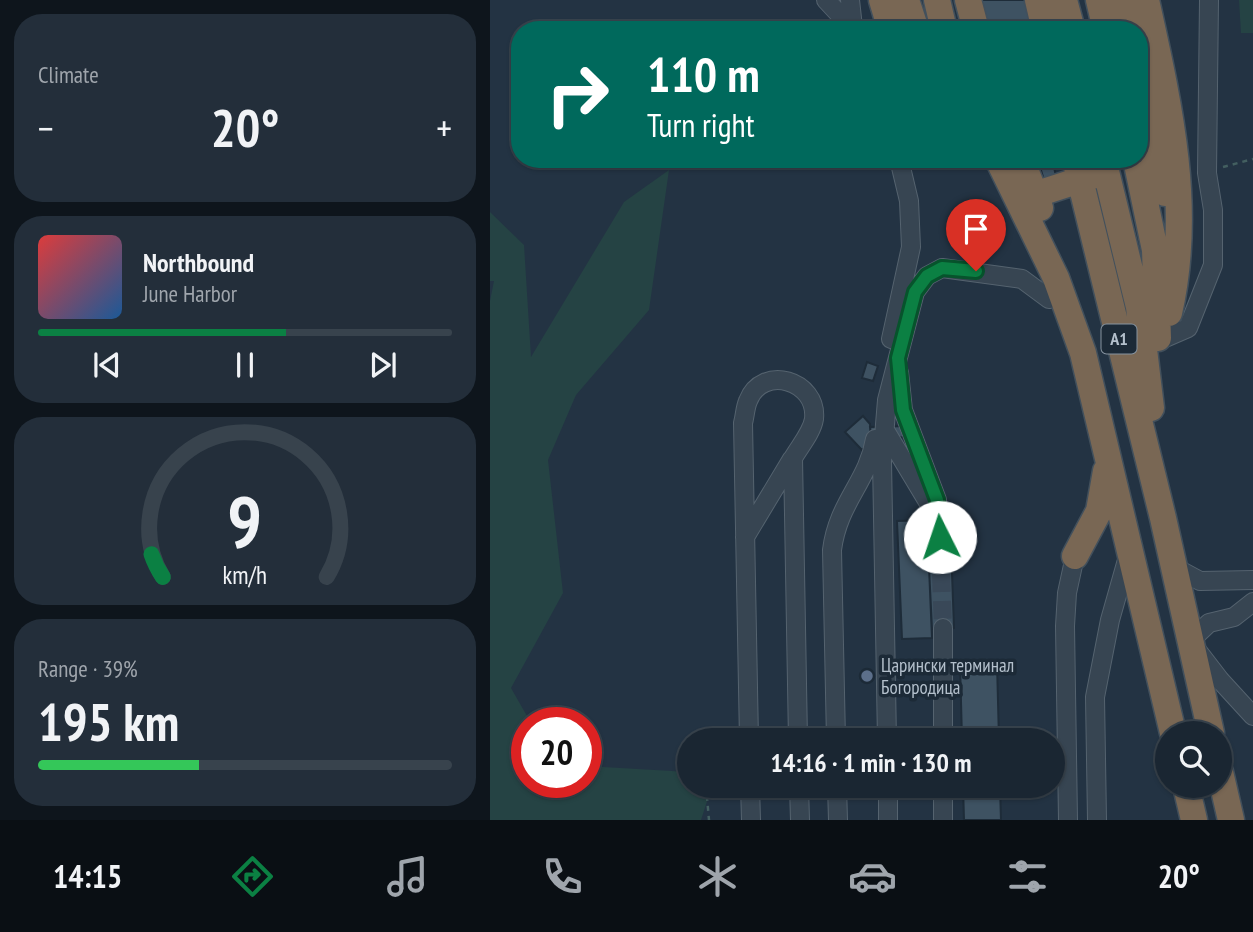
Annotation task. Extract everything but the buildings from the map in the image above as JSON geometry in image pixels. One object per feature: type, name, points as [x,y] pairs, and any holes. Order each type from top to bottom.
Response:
[{"type":"highway","points":[[882,0],[888,21]]},
{"type":"highway","points":[[906,0],[913,21]]},
{"type":"highway","points":[[937,0],[942,21]]},
{"type":"highway","points":[[968,0],[974,21]]},
{"type":"highway","points":[[1038,0],[1043,21]]},
{"type":"highway","points":[[1064,0],[1070,21]]},
{"type":"highway","points":[[1099,0],[1104,21]]},
{"type":"highway","points":[[1122,0],[1127,21]]},
{"type":"highway","name":"A1","points":[[1146,0],[1173,118],[1181,217],[1169,311],[1158,341]]},
{"type":"highway","name":"A1","points":[[1148,116],[1171,218],[1175,275]]},
{"type":"highway","points":[[985,168],[1076,354],[1103,426]]},
{"type":"highway","points":[[1002,168],[1056,278],[1083,353],[1103,426],[1107,477],[1099,511],[1075,556]]},
{"type":"highway","name":"A1","points":[[1024,168],[1067,274],[1093,350],[1103,426],[1170,721]]},
{"type":"highway","name":"A1","points":[[1105,168],[1139,307],[1163,518]]},
{"type":"highway","name":"A1","points":[[1138,168],[1155,250],[1163,518]]},
{"type":"highway","points":[[1034,195],[1077,169]]},
{"type":"highway","name":"A1","points":[[1077,169],[1163,518],[1208,721]]},
{"type":"highway","points":[[1075,556],[1094,543],[1130,550]]},
{"type":"highway","points":[[1189,798],[1194,820]]},
{"type":"highway","points":[[1226,798],[1231,820]]},
{"type":"street","points":[[826,0],[846,21]]},
{"type":"street","points":[[850,0],[853,21]]},
{"type":"street","points":[[1158,341],[1188,327],[1213,265],[1213,210],[1207,173],[1209,0]]},
{"type":"street","points":[[887,728],[879,398],[911,247],[909,201],[901,168]]},
{"type":"street","points":[[836,728],[832,550],[835,528],[842,508],[865,471],[881,432],[915,292],[927,276],[942,268],[1023,279],[1049,299]]},
{"type":"street","points":[[881,432],[922,488],[934,512],[940,542],[937,500],[903,410],[898,358]]},
{"type":"street","points":[[744,537],[814,420],[813,404],[804,389],[789,380],[777,378],[760,385],[748,400],[743,423],[744,537],[749,728]]},
{"type":"street","points":[[793,458],[798,728]]},
{"type":"street","points":[[1097,820],[1095,697],[1110,620],[1130,550]]},
{"type":"street","points":[[1068,820],[1065,626],[1067,593],[1075,556]]},
{"type":"street","points":[[1174,567],[1200,582],[1253,580]]},
{"type":"street","points":[[1252,713],[1220,680],[1191,640],[1209,623],[1234,617],[1253,602]]},
{"type":"street","points":[[943,628],[943,728]]},
{"type":"street","points":[[750,798],[751,820]]},
{"type":"street","points":[[799,798],[800,820]]},
{"type":"street","points":[[838,798],[838,820]]},
{"type":"street","points":[[888,798],[888,820]]},
{"type":"street","points":[[943,798],[943,820]]},
{"type":"path","points":[[1207,173],[1253,159]]},
{"type":"path","points":[[707,798],[709,820]]},
{"type":"green space","points":[[1239,0],[1253,0],[1253,33],[1241,33]]},
{"type":"green space","points":[[669,170],[649,310],[576,395],[548,460],[563,593],[511,688],[522,707],[511,707],[511,798],[602,798],[602,767],[677,771],[677,798],[708,798],[701,820],[490,820],[490,301],[494,281],[490,281],[490,212],[524,245],[531,357],[624,202]]},
{"type":"tunnel","points":[[940,547],[943,628]]},
{"type":"place","name":"Царински терминал Богородица","points":[[867,676]]},
{"type":"route","points":[[940,537],[937,500],[903,410],[898,358],[915,292],[927,276],[942,268],[976,271]]}]
